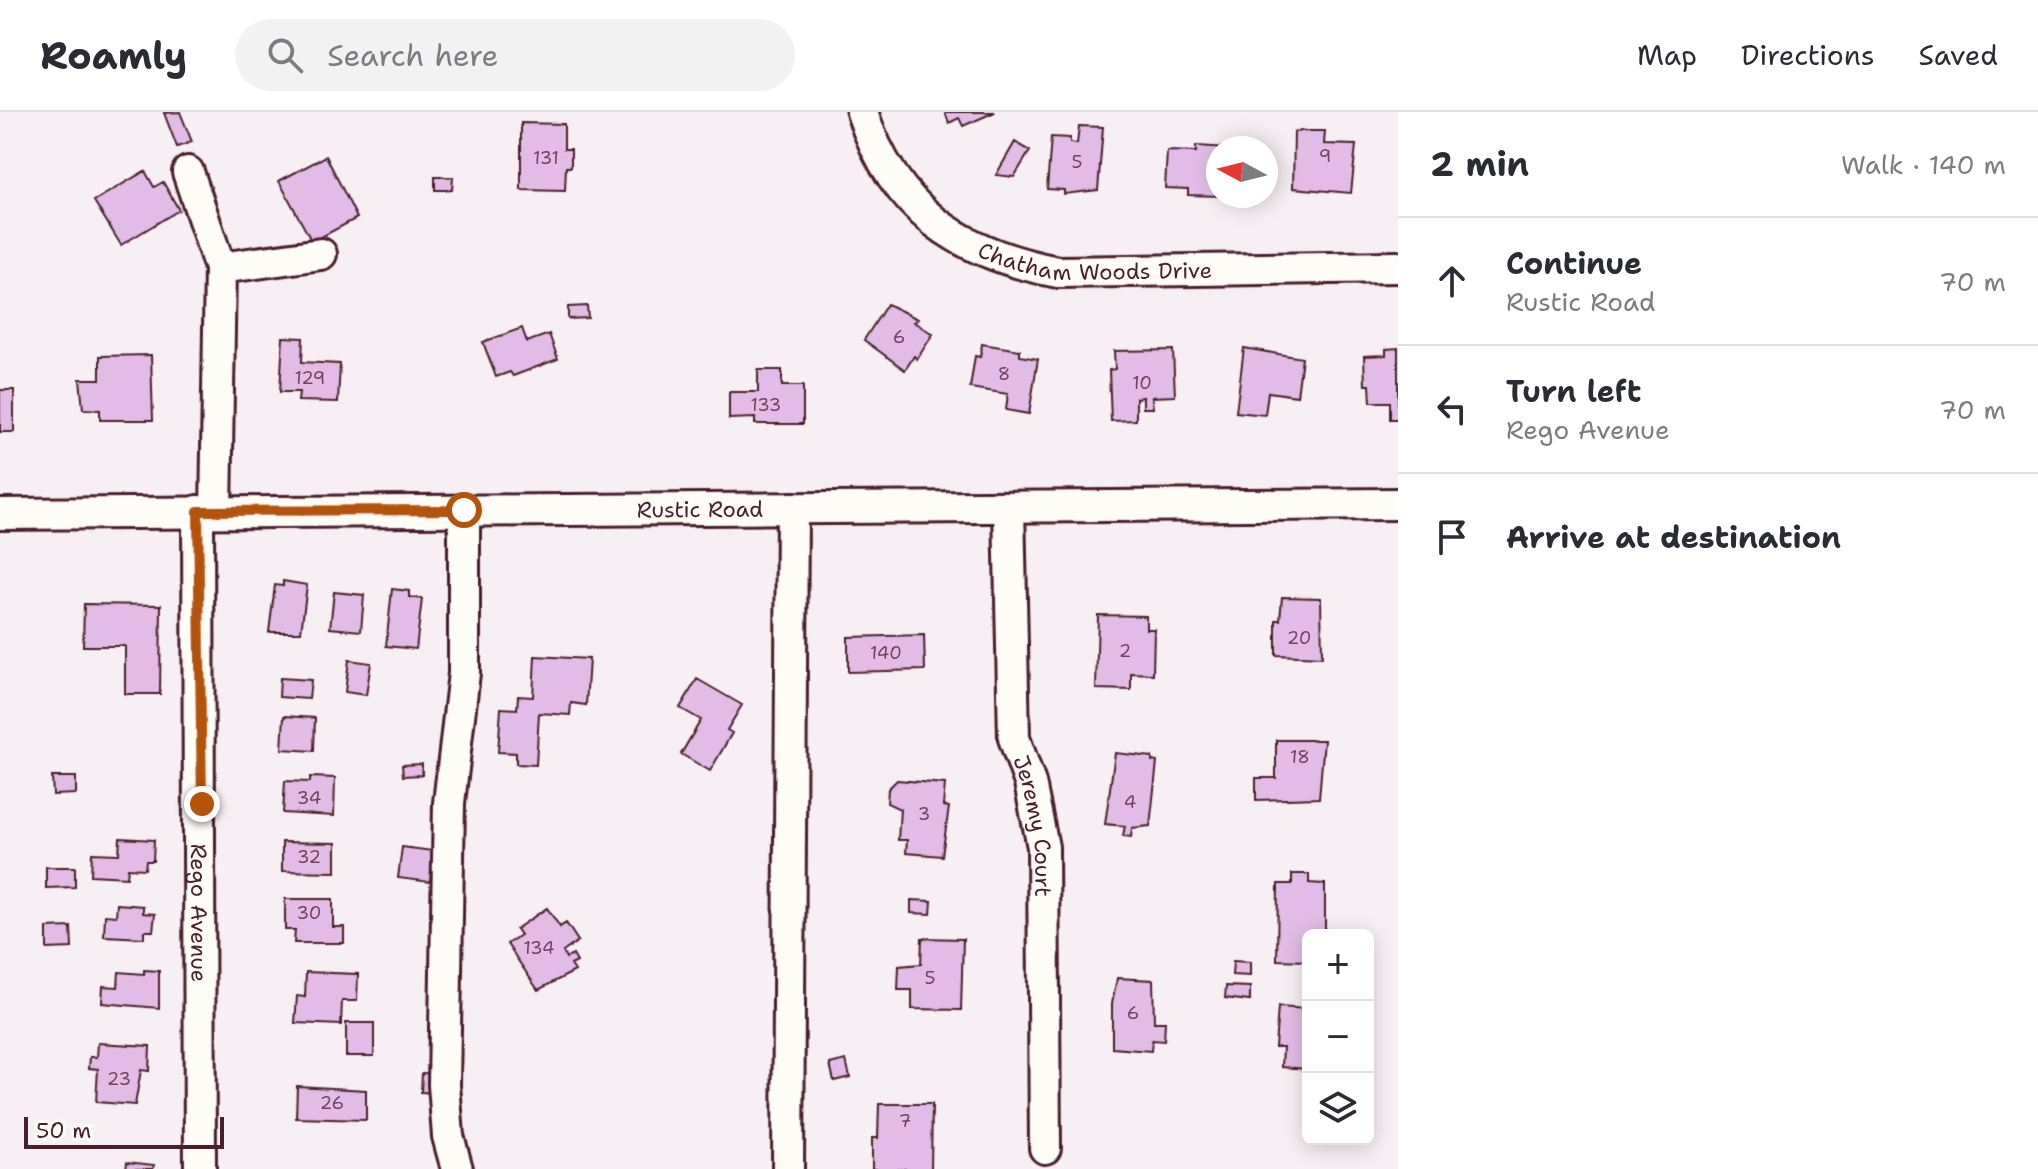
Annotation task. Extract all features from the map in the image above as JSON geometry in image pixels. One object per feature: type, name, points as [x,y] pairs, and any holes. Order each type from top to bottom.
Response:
[{"type":"street","name":"Chatham Woods Drive","points":[[862,112],[884,168],[908,200],[956,237],[1027,267],[1058,272],[1398,267]]},
{"type":"street","name":"Rego Avenue","points":[[188,172],[220,268],[207,512],[200,1169]]},
{"type":"street","points":[[220,268],[321,254]]},
{"type":"street","name":"Rustic Road","points":[[0,514],[1398,504]]},
{"type":"street","name":"Jeremy Court","points":[[1009,507],[1014,738],[1030,783],[1043,847],[1045,1148]]},
{"type":"street","points":[[788,1169],[792,508]]},
{"type":"street","points":[[457,1169],[448,1136],[444,1085],[449,803],[464,673],[464,510]]},
{"type":"building","points":[[180,112],[192,142],[177,147],[164,113]]},
{"type":"building","points":[[945,112],[995,112],[963,126],[959,118],[949,123]]},
{"type":"building","points":[[521,123],[564,124],[564,149],[571,149],[571,167],[566,167],[565,191],[521,190]]},
{"type":"building","points":[[1079,126],[1103,127],[1098,190],[1064,194],[1064,190],[1047,189],[1051,137],[1070,138],[1070,143],[1077,144]]},
{"type":"building","points":[[1325,131],[1324,144],[1356,145],[1351,193],[1293,188],[1294,132]]},
{"type":"building","points":[[1015,142],[1030,151],[1014,177],[996,175]]},
{"type":"building","points":[[1196,146],[1206,147],[1206,196],[1188,195],[1188,189],[1165,188],[1167,151],[1196,152]]},
{"type":"building","points":[[326,156],[357,218],[312,242],[279,181]]},
{"type":"building","points":[[145,171],[154,187],[163,182],[179,210],[121,245],[94,201]]},
{"type":"building","points":[[435,177],[453,177],[452,190],[435,190]]},
{"type":"building","points":[[887,304],[918,319],[914,322],[933,334],[917,359],[914,356],[905,370],[864,340]]},
{"type":"building","points":[[587,306],[588,318],[568,319],[568,307]]},
{"type":"building","points":[[522,328],[527,342],[549,334],[558,359],[513,376],[510,372],[496,377],[483,342]]},
{"type":"building","points":[[283,337],[303,338],[302,362],[340,364],[338,402],[298,401],[299,392],[280,392]]},
{"type":"building","points":[[982,344],[1020,350],[1020,356],[1038,359],[1029,414],[1006,410],[1008,394],[970,388],[975,356],[980,357]]},
{"type":"building","points":[[1244,348],[1302,358],[1297,396],[1268,392],[1265,415],[1236,412]]},
{"type":"building","points":[[1398,348],[1398,419],[1390,419],[1390,402],[1371,402],[1370,385],[1365,385],[1364,356],[1386,355],[1386,349]]},
{"type":"building","points":[[1173,350],[1175,396],[1152,397],[1153,408],[1143,408],[1143,397],[1136,398],[1136,420],[1111,421],[1109,370],[1115,369],[1114,351]]},
{"type":"building","points":[[151,355],[153,420],[100,420],[100,410],[83,409],[80,379],[100,379],[100,356]]},
{"type":"building","points":[[758,370],[782,370],[782,386],[803,386],[803,424],[755,424],[755,418],[729,419],[729,392],[758,392]]},
{"type":"building","points":[[0,390],[14,390],[14,432],[0,432]]},
{"type":"building","points":[[283,581],[307,585],[301,632],[269,632],[275,585],[283,586]]},
{"type":"building","points":[[392,589],[409,591],[409,597],[422,599],[416,649],[386,646]]},
{"type":"building","points":[[334,592],[364,595],[361,631],[330,628]]},
{"type":"building","points":[[1282,597],[1321,598],[1322,657],[1276,655],[1276,620],[1280,620]]},
{"type":"building","points":[[84,604],[161,605],[160,694],[125,694],[125,646],[83,646]]},
{"type":"building","points":[[1098,615],[1146,616],[1146,629],[1154,629],[1153,674],[1131,673],[1131,690],[1096,689]]},
{"type":"building","points":[[924,635],[925,670],[848,672],[848,637]]},
{"type":"building","points":[[535,656],[589,659],[586,705],[571,703],[570,715],[539,713],[536,765],[516,764],[516,753],[498,752],[501,708],[517,709],[518,696],[533,697]]},
{"type":"building","points":[[349,660],[371,663],[366,695],[345,692]]},
{"type":"building","points":[[280,678],[311,680],[309,699],[279,697]]},
{"type":"building","points":[[697,679],[742,705],[727,730],[732,733],[710,771],[681,754],[701,720],[680,708]]},
{"type":"building","points":[[284,716],[315,718],[314,751],[282,749]]},
{"type":"building","points":[[1276,740],[1324,740],[1319,798],[1256,800],[1256,778],[1276,778]]},
{"type":"building","points":[[1115,753],[1152,757],[1152,761],[1157,762],[1150,826],[1132,828],[1131,837],[1123,836],[1125,826],[1105,824]]},
{"type":"building","points":[[422,764],[422,775],[403,776],[402,765]]},
{"type":"building","points":[[52,777],[76,777],[76,794],[53,795]]},
{"type":"building","points":[[310,777],[335,778],[334,816],[283,813],[285,781],[310,782]]},
{"type":"building","points":[[897,780],[945,784],[943,806],[949,807],[942,856],[906,853],[907,840],[898,840],[900,809],[887,803],[888,789]]},
{"type":"building","points":[[120,838],[154,840],[153,861],[146,861],[145,869],[128,868],[127,877],[91,875],[92,853],[119,854]]},
{"type":"building","points":[[282,842],[336,843],[336,872],[282,871]]},
{"type":"building","points":[[402,847],[433,851],[430,882],[398,878]]},
{"type":"building","points":[[46,867],[75,867],[75,887],[46,888]]},
{"type":"building","points":[[1292,874],[1309,874],[1309,883],[1325,884],[1325,929],[1302,929],[1302,961],[1277,960],[1278,884],[1292,884]]},
{"type":"building","points":[[285,899],[333,899],[333,927],[344,927],[344,943],[294,943],[295,930],[285,930]]},
{"type":"building","points":[[911,900],[932,901],[931,914],[911,913]]},
{"type":"building","points":[[117,904],[143,906],[143,913],[155,914],[153,931],[144,931],[144,938],[104,936],[105,915],[116,916]]},
{"type":"building","points":[[547,908],[560,927],[566,923],[578,941],[563,952],[566,958],[573,955],[577,962],[571,965],[575,971],[538,990],[507,944],[520,935],[516,929]]},
{"type":"building","points":[[71,927],[72,948],[47,949],[47,928]]},
{"type":"building","points":[[922,938],[963,939],[961,1010],[912,1009],[912,990],[898,990],[899,966],[921,964]]},
{"type":"building","points":[[1233,961],[1250,962],[1250,976],[1232,975]]},
{"type":"building","points":[[144,970],[159,971],[159,1008],[102,1003],[103,986],[118,987],[119,972],[144,974]]},
{"type":"building","points":[[306,972],[358,974],[357,1001],[342,1001],[341,1025],[295,1023],[297,996],[305,997]]},
{"type":"building","points":[[1117,978],[1153,980],[1154,1022],[1165,1022],[1164,1041],[1152,1040],[1151,1051],[1112,1048],[1112,1004]]},
{"type":"building","points":[[1226,986],[1250,987],[1250,1001],[1225,998]]},
{"type":"building","points":[[1278,1007],[1302,1009],[1302,1069],[1282,1067],[1283,1047],[1275,1047]]},
{"type":"building","points":[[346,1023],[374,1023],[374,1056],[346,1056]]},
{"type":"building","points":[[98,1043],[150,1046],[149,1071],[141,1070],[135,1105],[96,1102],[98,1069],[89,1068],[90,1057],[97,1057]]},
{"type":"building","points":[[846,1060],[850,1077],[834,1081],[830,1064]]},
{"type":"building","points":[[422,1073],[438,1074],[436,1093],[421,1092]]},
{"type":"building","points":[[297,1086],[366,1090],[366,1120],[296,1118]]},
{"type":"building","points":[[879,1104],[932,1104],[931,1169],[872,1169],[872,1138],[878,1138]]},
{"type":"building","points":[[127,1162],[154,1165],[153,1169],[126,1169]]},
{"type":"route","points":[[202,804],[198,511],[464,510]]}]
